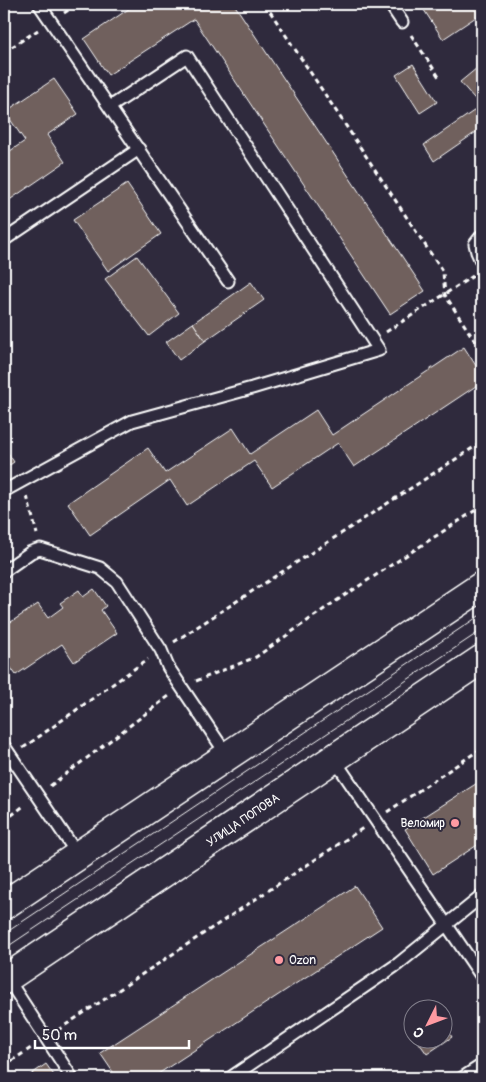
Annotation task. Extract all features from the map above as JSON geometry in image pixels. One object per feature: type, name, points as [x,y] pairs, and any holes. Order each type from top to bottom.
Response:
[{"type":"main road","points":[[4,905],[482,586]]},
{"type":"main road","name":"УЛИЦА ПОПОВА","points":[[5,979],[482,659]]},
{"type":"lane","points":[[40,4],[228,281]]},
{"type":"lane","points":[[390,4],[402,22]]},
{"type":"lane","points":[[4,491],[132,421],[379,350],[187,56],[110,107]]},
{"type":"lane","points":[[4,240],[139,148]]},
{"type":"lane","points":[[482,235],[475,244],[482,263]]},
{"type":"lane","points":[[4,570],[31,552],[40,549],[100,568],[117,582],[161,650],[168,667],[227,755]]},
{"type":"lane","points":[[4,746],[78,855]]},
{"type":"lane","points":[[334,758],[482,977]]},
{"type":"lane","points":[[230,1078],[398,964],[482,896]]},
{"type":"lane","points":[[5,979],[72,1078]]},
{"type":"lane","points":[[462,1078],[482,1065]]},
{"type":"path","points":[[265,4],[443,272],[445,295],[482,352]]},
{"type":"path","points":[[402,22],[439,77]]},
{"type":"path","points":[[374,341],[475,275]]},
{"type":"path","points":[[11,757],[161,650],[482,442]]},
{"type":"path","points":[[24,480],[40,549]]},
{"type":"path","points":[[4,821],[181,687],[256,656],[337,600],[482,506]]},
{"type":"path","points":[[4,1066],[482,748]]},
{"type":"building","points":[[136,4],[234,4],[425,291],[390,314],[194,19],[108,75],[84,39]]},
{"type":"building","points":[[420,4],[482,4],[482,13],[443,39]]},
{"type":"building","points":[[413,64],[437,102],[420,113],[396,75]]},
{"type":"building","points":[[477,68],[482,74],[482,128],[434,161],[424,145],[481,106],[460,82]]},
{"type":"building","points":[[54,79],[78,114],[47,135],[65,162],[8,201],[4,194],[4,155],[25,141],[5,112]]},
{"type":"building","points":[[127,184],[161,234],[108,271],[73,220]]},
{"type":"building","points":[[137,256],[179,313],[149,336],[105,279]]},
{"type":"building","points":[[251,282],[264,300],[205,341],[193,323]]},
{"type":"building","points":[[193,323],[205,341],[179,360],[166,342]]},
{"type":"building","points":[[464,347],[482,375],[482,382],[354,467],[338,443],[272,487],[254,461],[187,506],[170,480],[90,535],[68,503],[148,448],[165,473],[233,428],[250,454],[316,410],[332,435]]},
{"type":"building","points":[[4,447],[14,462],[4,469]]},
{"type":"building","points":[[94,589],[106,606],[101,610],[117,633],[74,662],[62,644],[16,675],[4,658],[4,616],[11,622],[38,604],[48,618],[63,607],[60,603],[79,590],[83,597]]},
{"type":"building","points":[[482,780],[482,842],[433,874],[405,829]]},
{"type":"building","points":[[355,886],[382,927],[152,1078],[117,1078],[100,1053]]},
{"type":"building","points":[[424,1050],[433,1050],[427,1054]]},
{"type":"building","points":[[46,1064],[56,1078],[26,1078]]},
{"type":"tram line","points":[[4,934],[482,614]]},
{"type":"tram line","points":[[4,949],[482,630]]},
{"type":"place","name":"Веломир","points":[[455,823]]},
{"type":"place","name":"Ozon","points":[[279,960]]}]
